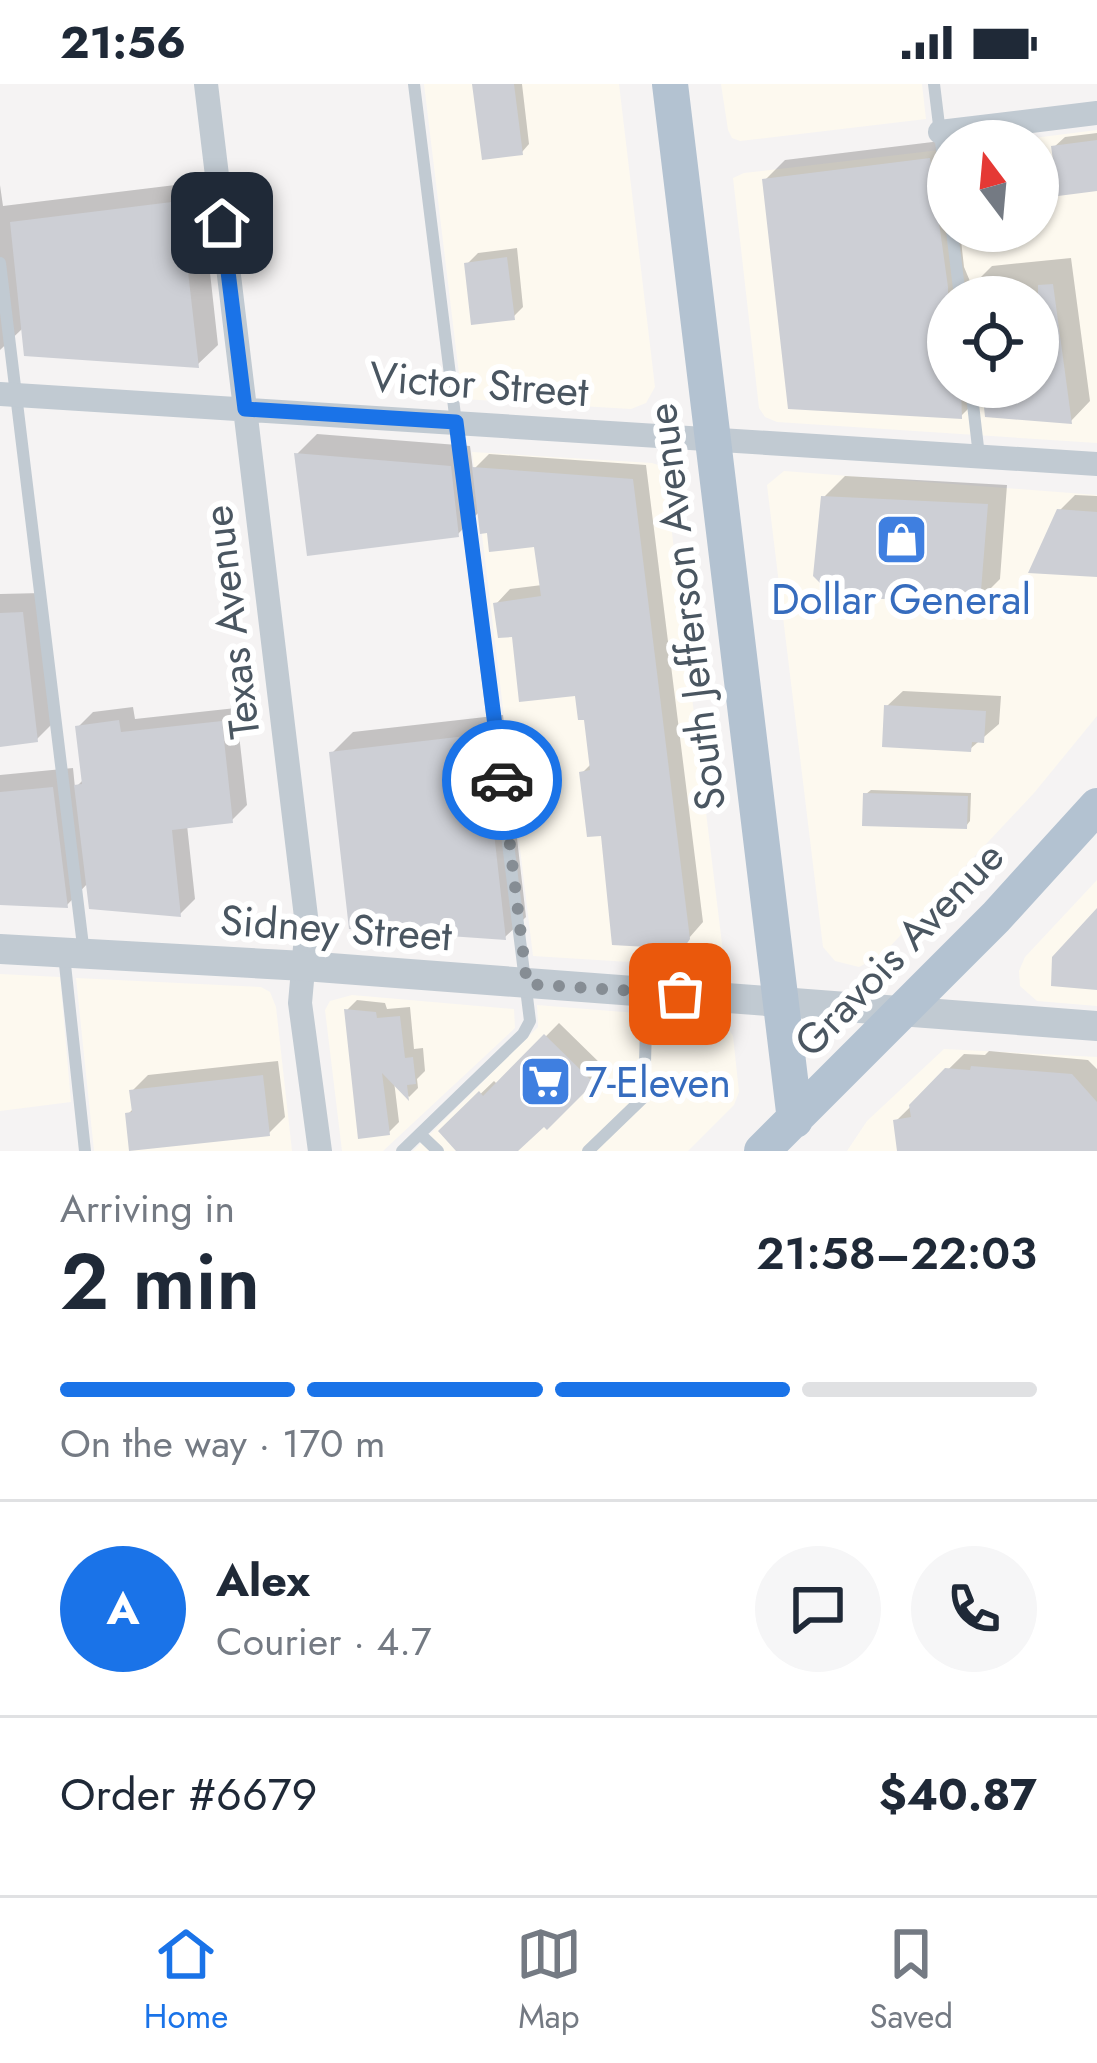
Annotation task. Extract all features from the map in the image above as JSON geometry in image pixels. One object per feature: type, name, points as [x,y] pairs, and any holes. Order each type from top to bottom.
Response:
[{"type":"main road","name":"South Jefferson Avenue","points":[[670,84],[795,1120]]},
{"type":"main road","name":"Gravois Avenue","points":[[762,1151],[902,1013],[1097,806]]},
{"type":"street","name":"Texas Avenue","points":[[206,84],[307,925],[300,1003],[320,1151]]},
{"type":"street","points":[[1036,120],[1097,113]]},
{"type":"street","name":"Victor Street","points":[[8,395],[1097,464]]},
{"type":"street","name":"Sidney Street","points":[[0,949],[304,966],[1097,1026]]},
{"type":"lane","points":[[402,1151],[524,1034],[530,1021],[414,84]]},
{"type":"lane","points":[[934,84],[939,120]]},
{"type":"lane","points":[[0,263],[8,395],[74,954],[85,1151]]},
{"type":"lane","points":[[973,408],[979,456]]},
{"type":"lane","points":[[595,1149],[644,1097],[647,992]]},
{"type":"lane","points":[[420,1134],[438,1151]]},
{"type":"shaded area","points":[[424,84],[619,84],[655,387],[646,403],[631,409],[462,399]]},
{"type":"shaded area","points":[[721,84],[922,84],[926,119],[740,141],[728,130]]},
{"type":"shaded area","points":[[1097,130],[1097,443],[777,422],[765,417],[759,408],[733,178],[927,151],[927,252],[1059,252],[1059,135]]},
{"type":"shaded area","points":[[472,452],[664,467],[723,952],[710,967],[533,956]]},
{"type":"shaded area","points":[[784,471],[1097,495],[1097,716],[1034,793],[883,954],[859,967],[835,961],[823,947],[767,485]]},
{"type":"shaded area","points":[[1097,880],[1097,1006],[1037,1001],[1020,986],[1025,957]]},
{"type":"shaded area","points":[[0,974],[60,977],[71,1102],[0,1111]]},
{"type":"shaded area","points":[[76,978],[261,987],[270,992],[276,1007],[292,1151],[94,1151]]},
{"type":"shaded area","points":[[352,995],[514,1009],[515,1028],[383,1151],[342,1151],[325,1010],[330,1001]]},
{"type":"shaded area","points":[[537,1005],[723,1020],[733,1036],[739,1092],[734,1105],[688,1151],[413,1151],[538,1027]]},
{"type":"shaded area","points":[[944,1049],[1097,1057],[1097,1151],[847,1151],[867,1121]]},
{"type":"building","points":[[472,84],[514,84],[523,155],[482,160]]},
{"type":"building","points":[[1097,140],[1097,191],[1059,196],[1059,145]]},
{"type":"building","points":[[927,158],[927,252],[943,252],[946,276],[927,276],[927,408],[962,408],[962,419],[788,409],[762,179]]},
{"type":"building","points":[[180,201],[199,368],[24,356],[10,222]]},
{"type":"building","points":[[507,257],[515,320],[471,325],[464,263]]},
{"type":"building","points":[[1059,328],[1072,424],[985,417],[984,408],[1059,408]]},
{"type":"building","points":[[294,453],[451,466],[459,537],[307,556]]},
{"type":"building","points":[[472,467],[633,479],[690,939],[683,949],[612,945],[601,836],[587,837],[579,772],[590,770],[584,720],[578,720],[575,696],[519,702],[512,637],[498,638],[493,603],[541,596],[534,547],[489,552],[487,533],[480,534]]},
{"type":"building","name":"Dollar General","points":[[821,496],[988,504],[980,603],[834,597],[813,576]]},
{"type":"building","points":[[1057,509],[1097,512],[1097,577],[1028,573]]},
{"type":"building","points":[[23,612],[38,742],[0,747],[0,613]]},
{"type":"building","points":[[884,705],[986,711],[984,743],[972,742],[971,752],[882,747]]},
{"type":"building","points":[[119,720],[121,732],[222,721],[233,823],[172,830],[181,917],[89,909],[74,785],[82,784],[75,726]]},
{"type":"building","points":[[483,734],[506,940],[349,929],[329,752]]},
{"type":"building","points":[[53,787],[68,908],[0,905],[0,792]]},
{"type":"building","points":[[863,793],[968,796],[967,829],[862,826]]},
{"type":"building","points":[[1097,908],[1097,990],[1051,986],[1052,957]]},
{"type":"building","points":[[344,1009],[376,1012],[377,1018],[400,1016],[405,1058],[413,1057],[416,1084],[407,1085],[409,1101],[382,1073],[390,1135],[358,1139]]},
{"type":"building","points":[[544,1034],[594,1083],[547,1130],[544,1127],[518,1151],[456,1151],[438,1131],[479,1091],[483,1096]]},
{"type":"building","points":[[971,1066],[1072,1074],[1097,1102],[1097,1151],[897,1151],[893,1120],[911,1117],[909,1105],[945,1068],[970,1070]]},
{"type":"building","points":[[263,1075],[270,1136],[129,1151],[125,1113],[132,1112],[129,1090]]},
{"type":"way so far","points":[[502,780],[527,984],[680,994]]},
{"type":"place","name":"Dollar General","points":[[901,540]]},
{"type":"place","name":"7-Eleven","points":[[546,1082]]},
{"type":"route","points":[[222,223],[245,409],[456,422],[502,780]]}]
